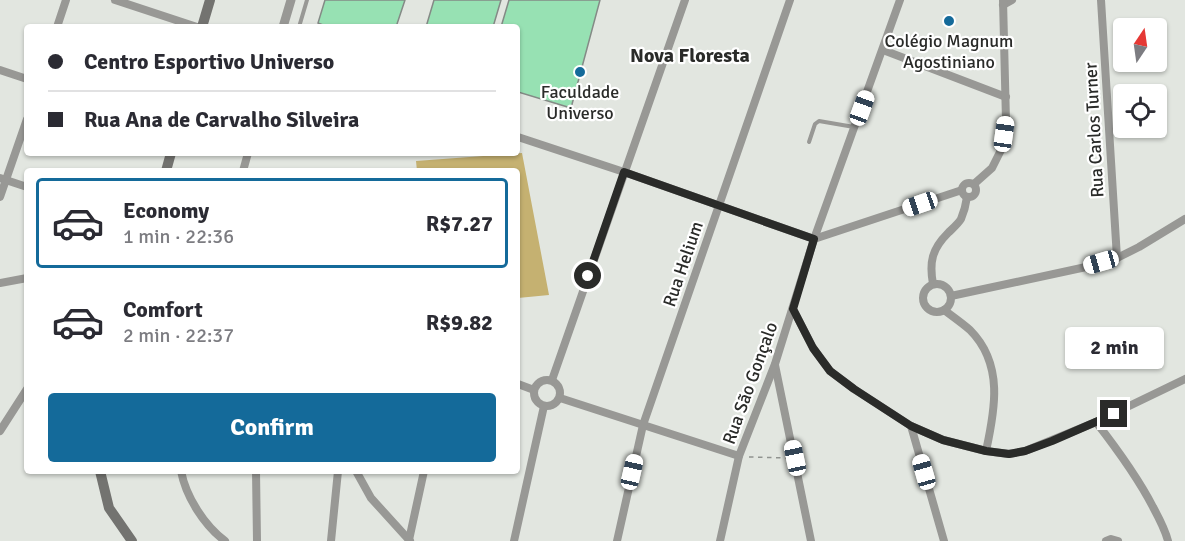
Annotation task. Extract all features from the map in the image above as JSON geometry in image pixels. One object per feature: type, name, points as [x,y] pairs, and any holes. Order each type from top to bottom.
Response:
[{"type":"main road","points":[[203,24],[210,0]]},
{"type":"main road","points":[[101,474],[109,508],[132,541]]},
{"type":"street","points":[[58,24],[66,0]]},
{"type":"street","points":[[115,0],[188,24]]},
{"type":"street","points":[[284,24],[291,0]]},
{"type":"street","points":[[552,380],[684,0]]},
{"type":"street","name":"Rua Helium","points":[[616,541],[643,425],[790,0]]},
{"type":"street","points":[[520,137],[814,239],[965,193],[972,196],[976,190],[974,184],[992,168],[1002,148],[1006,121],[1003,2],[1012,0]]},
{"type":"street","name":"Rua Carlos Turner","points":[[1101,0],[1117,258]]},
{"type":"street","name":"Rua São Gonçalo","points":[[720,541],[739,456],[775,364],[814,239],[883,50],[898,1]]},
{"type":"street","points":[[883,50],[1006,97]]},
{"type":"street","points":[[0,70],[24,78]]},
{"type":"street","points":[[0,197],[3,179],[24,126]]},
{"type":"street","points":[[3,179],[24,187]]},
{"type":"street","points":[[933,284],[931,274],[934,251],[960,221],[964,212],[965,193]]},
{"type":"street","points":[[951,296],[1117,258],[1185,219]]},
{"type":"street","points":[[0,283],[24,279]]},
{"type":"street","points":[[933,284],[943,285],[951,296],[944,310],[936,312],[928,308],[923,301],[926,289],[933,284]]},
{"type":"street","points":[[793,309],[813,348],[830,371],[854,389],[911,426],[943,440],[986,451],[1009,454],[1025,451],[1096,422],[1185,379]]},
{"type":"street","points":[[944,310],[970,330],[980,342],[995,380],[992,424],[986,451]]},
{"type":"street","points":[[775,364],[811,541]]},
{"type":"street","points":[[552,380],[559,386],[560,398],[552,405],[544,406],[537,402],[534,390],[539,382],[552,380]]},
{"type":"street","points":[[520,385],[534,390]]},
{"type":"street","points":[[0,431],[24,394]]},
{"type":"street","points":[[560,398],[739,456]]},
{"type":"street","points":[[514,541],[544,406]]},
{"type":"street","points":[[1096,422],[1122,455],[1146,493],[1168,541]]},
{"type":"street","points":[[911,426],[944,541]]},
{"type":"street","points":[[182,474],[183,483],[197,508],[215,533],[225,541]]},
{"type":"street","points":[[256,474],[256,541]]},
{"type":"street","points":[[331,541],[338,474]]},
{"type":"street","points":[[358,474],[371,498],[409,540]]},
{"type":"street","points":[[409,540],[423,474]]},
{"type":"street","points":[[1106,541],[1111,539],[1118,541]]},
{"type":"lane","points":[[300,24],[307,0]]},
{"type":"lane","points":[[809,142],[819,121],[855,127]]},
{"type":"path","points":[[739,456],[795,458]]},
{"type":"shaded area","points":[[522,153],[549,295],[520,298],[520,168],[417,168],[416,161],[482,156],[520,156]]},
{"type":"building","points":[[325,0],[405,0],[397,24],[318,23]]},
{"type":"building","points":[[434,0],[501,0],[494,24],[427,24]]},
{"type":"building","points":[[509,0],[600,0],[571,108],[520,93],[520,24],[502,24]]},
{"type":"place","name":"Colégio Magnum Agostiniano","points":[[949,21]]},
{"type":"place","name":"Faculdade Universo","points":[[580,72]]},
{"type":"district","name":"Nova Floresta","points":[[690,55]]},
{"type":"route","points":[[588,276],[624,172],[814,239],[793,309],[813,348],[830,371],[911,426],[943,440],[986,451],[1009,454],[1052,441],[1114,414]]}]
